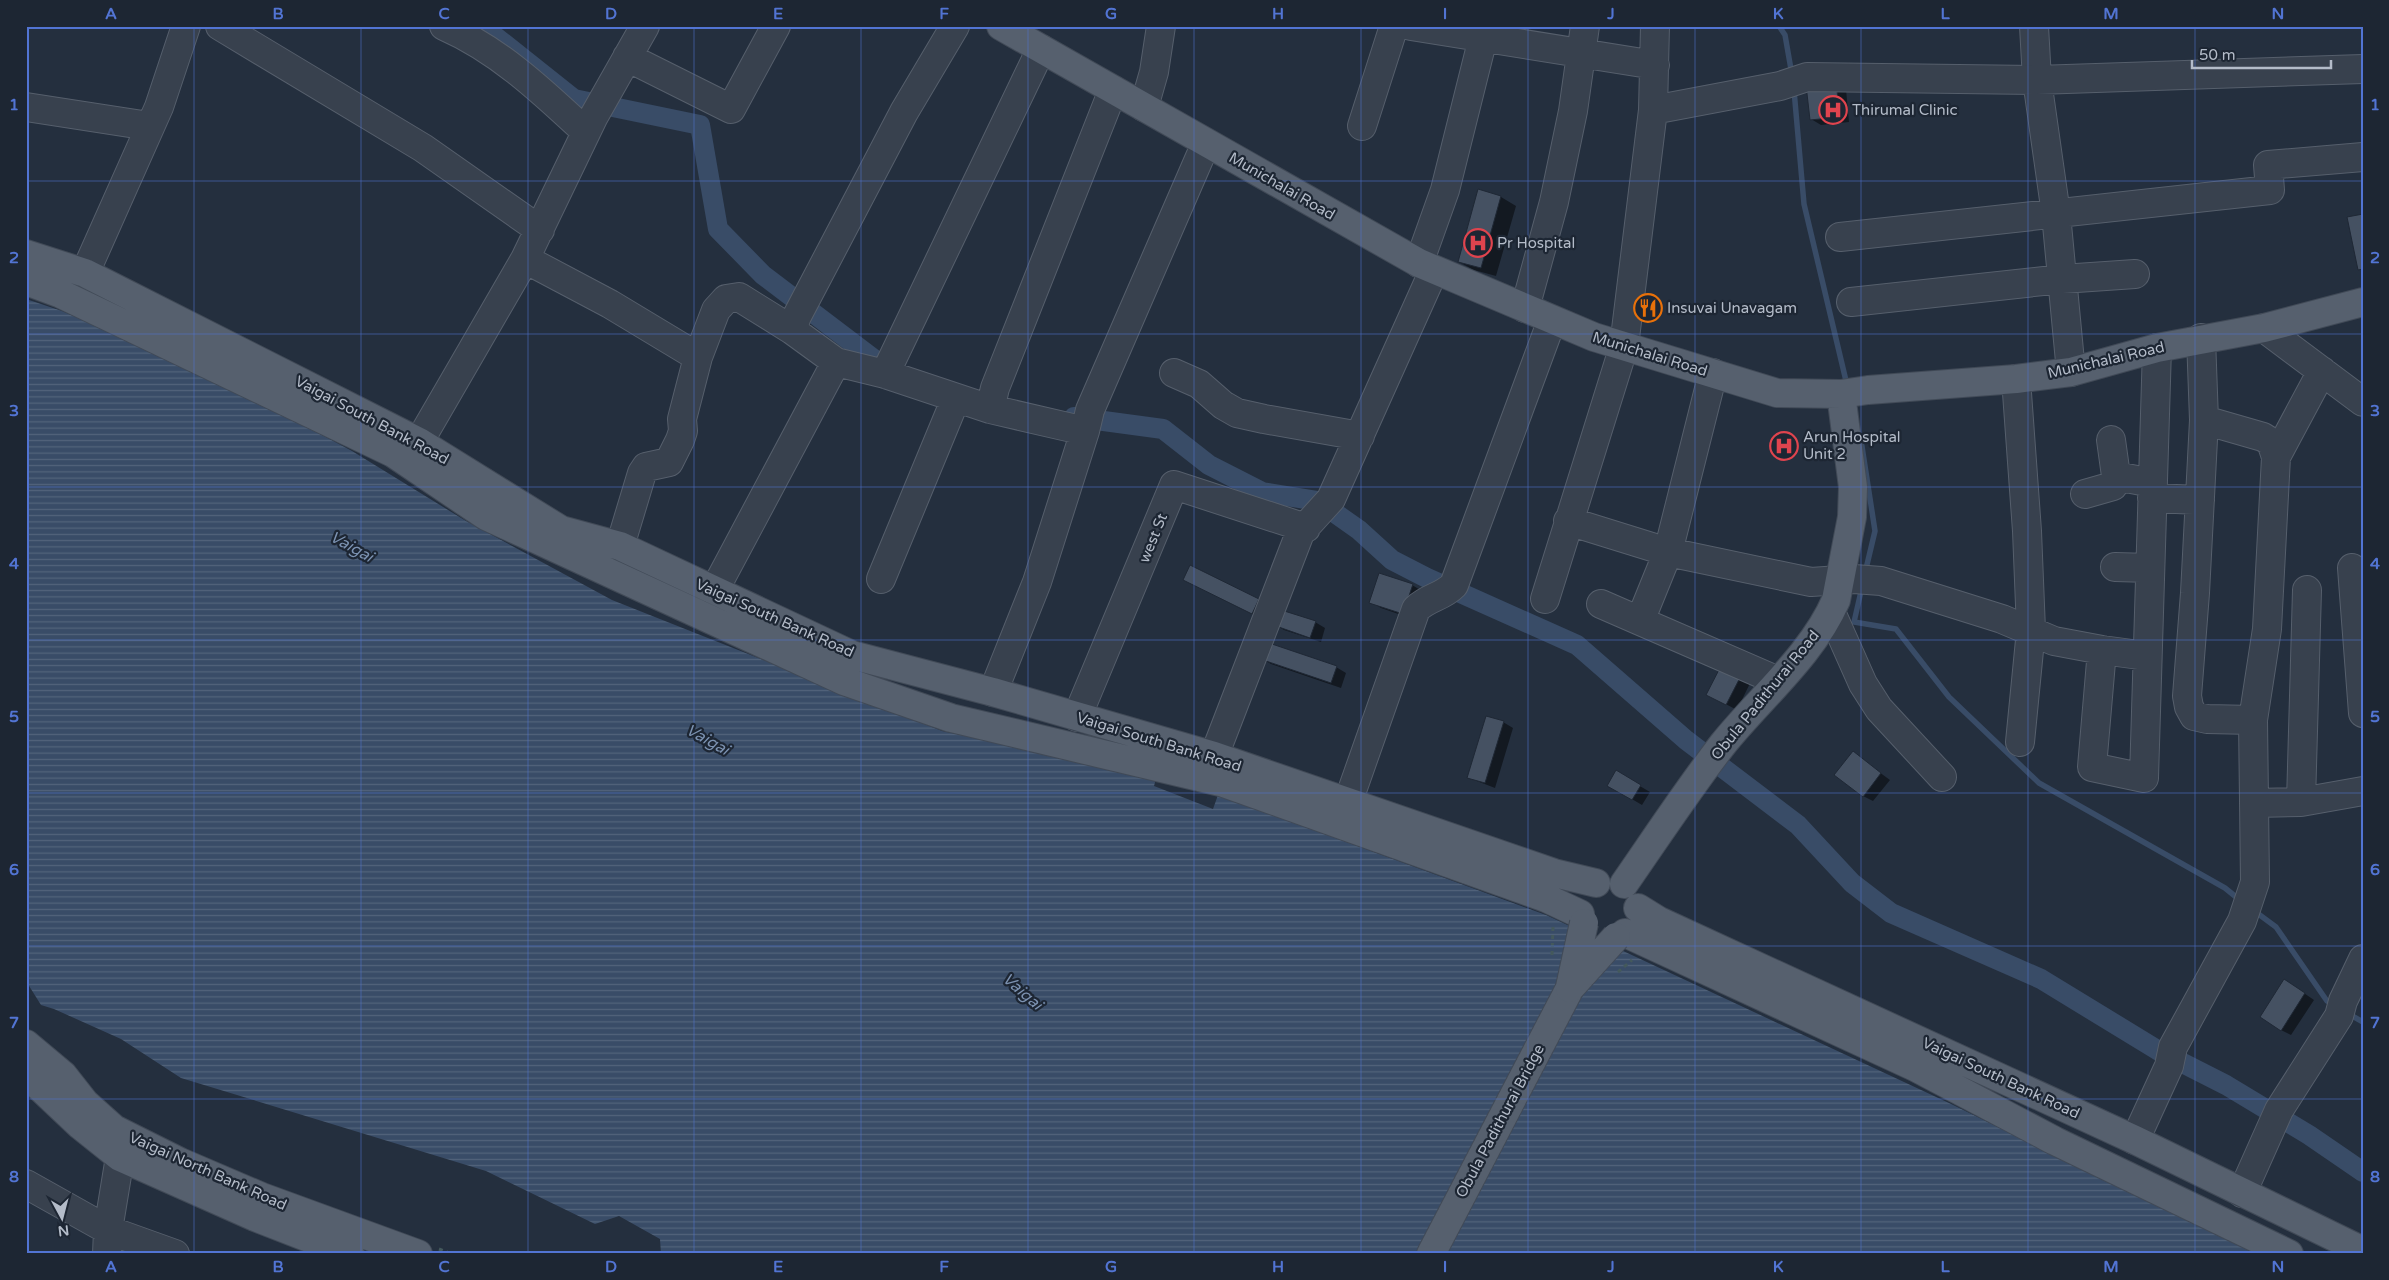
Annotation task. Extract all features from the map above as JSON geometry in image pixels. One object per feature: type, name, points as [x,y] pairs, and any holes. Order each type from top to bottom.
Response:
[{"type":"main road","name":"Munichalai Road","points":[[1001,26],[1427,267],[1594,337],[1777,393],[1841,394],[1868,390],[2016,379],[2071,372],[2157,348],[2202,338],[2264,328],[2363,302]]},
{"type":"main road","name":"Vaigai South Bank Road","points":[[26,254],[84,273],[419,442],[561,530],[620,546],[852,655],[993,692],[1214,756],[1554,873],[1596,883]]},
{"type":"main road","name":"Vaigai South Bank Road","points":[[26,282],[61,294],[393,453],[486,516],[844,681],[951,718],[1224,783],[1546,898],[1582,919]]},
{"type":"main road","name":"Obula Padithurai Road","points":[[1624,884],[1724,744],[1810,644],[1831,612],[1847,579],[1853,487],[1841,394]]},
{"type":"main road","points":[[1605,880],[1624,884],[1636,899],[1638,908],[1636,918],[1621,935],[1607,938],[1597,935],[1582,919],[1583,896],[1596,883],[1605,880]]},
{"type":"main road","name":"Vaigai South Bank Road","points":[[1638,908],[1659,921],[2135,1140],[2363,1251]]},
{"type":"main road","name":"Obula Padithurai Bridge","points":[[1570,988],[1582,919]]},
{"type":"main road","name":"Vaigai South Bank Road","points":[[1621,935],[1917,1068],[2055,1141],[2289,1254]]},
{"type":"main road","name":"Obula Padithurai Bridge","points":[[1431,1254],[1570,988],[1621,935]]},
{"type":"main road","name":"Vaigai North Bank Road","points":[[26,1044],[63,1075],[85,1103],[114,1129],[180,1162],[262,1197],[418,1254]]},
{"type":"main road","name":"Vaigai North Bank Road","points":[[26,1074],[80,1125],[120,1157],[255,1217],[350,1254]]},
{"type":"street","points":[[84,273],[158,107],[186,26]]},
{"type":"street","points":[[220,26],[422,148],[540,230]]},
{"type":"street","points":[[444,26],[497,55],[526,78],[596,114]]},
{"type":"street","points":[[419,442],[525,258],[596,114],[645,26]]},
{"type":"street","points":[[627,57],[731,109],[776,26]]},
{"type":"street","points":[[799,315],[904,112],[955,26]]},
{"type":"street","points":[[1144,107],[1154,72],[1161,26]]},
{"type":"street","points":[[1362,126],[1394,26]]},
{"type":"street","points":[[1411,26],[1583,39],[1656,65]]},
{"type":"street","points":[[1545,599],[1624,346],[1653,110],[1656,26]]},
{"type":"street","points":[[2034,26],[2037,80],[2056,214],[2071,372]]},
{"type":"street","points":[[1214,756],[1300,533],[1318,514],[1360,436],[1427,267],[1485,32]]},
{"type":"street","points":[[1525,308],[1554,202],[1573,111],[1583,39]]},
{"type":"street","points":[[889,364],[1041,49]]},
{"type":"street","points":[[1653,110],[1780,86],[1807,77],[2037,80],[2363,69]]},
{"type":"street","points":[[992,399],[1113,90]]},
{"type":"street","points":[[26,107],[149,126]]},
{"type":"street","points":[[993,692],[1037,582],[1088,421],[1206,143]]},
{"type":"street","points":[[1840,237],[2270,190],[2268,165],[2363,157]]},
{"type":"street","points":[[525,258],[610,304],[698,357]]},
{"type":"street","points":[[1851,302],[2062,279],[2135,274]]},
{"type":"street","points":[[620,546],[642,473],[646,468],[669,462],[680,440],[683,430],[682,419],[698,357],[716,310],[726,299],[739,298],[799,315],[836,362],[889,364],[956,398],[992,399],[1088,421]]},
{"type":"street","points":[[1348,802],[1416,609],[1430,598],[1449,590],[1552,320]]},
{"type":"street","points":[[2264,328],[2363,402]]},
{"type":"street","points":[[2194,716],[2189,707],[2187,696],[2195,593],[2204,420],[2202,338]]},
{"type":"street","points":[[2102,650],[2092,767],[2144,778],[2157,348]]},
{"type":"street","points":[[714,591],[836,362]]},
{"type":"street","points":[[2276,456],[2322,372]]},
{"type":"street","points":[[1174,373],[1199,384],[1223,405],[1237,412],[1264,420],[1360,436]]},
{"type":"street","points":[[1640,621],[1668,552],[1713,373]]},
{"type":"street","points":[[2016,379],[2028,531],[2031,630],[2020,742]]},
{"type":"street","points":[[881,579],[956,398]]},
{"type":"street","points":[[2135,1140],[2171,1057],[2245,908],[2254,882],[2253,720],[2267,629],[2276,456],[2271,442],[2263,437],[2204,420]]},
{"type":"street","points":[[2085,494],[2113,486],[2116,476],[2111,440]]},
{"type":"street","points":[[2116,476],[2152,490],[2200,500]]},
{"type":"street","name":"west St","points":[[1077,717],[1174,485],[1318,514]]},
{"type":"street","points":[[1568,521],[1668,552],[1811,582],[1847,579],[1881,581],[2031,630],[2054,641],[2147,656]]},
{"type":"street","points":[[2115,567],[2150,568]]},
{"type":"street","points":[[2352,568],[2363,713]]},
{"type":"street","points":[[2301,802],[2305,634],[2308,590]]},
{"type":"street","points":[[1601,604],[1778,681]]},
{"type":"street","points":[[1831,612],[1863,684],[1879,709],[1942,778]]},
{"type":"street","points":[[2267,629],[2305,634]]},
{"type":"street","points":[[2146,712],[2207,719],[2253,720]]},
{"type":"street","points":[[2255,803],[2301,802],[2363,791]]},
{"type":"street","points":[[2242,1193],[2276,1118],[2341,1008],[2363,959]]},
{"type":"street","points":[[107,1242],[120,1157]]},
{"type":"street","points":[[26,1184],[107,1242],[175,1254]]},
{"type":"water","name":"Vaigai","points":[[26,299],[62,311],[217,379],[352,451],[466,521],[612,600],[942,731],[1157,775],[1154,786],[1213,809],[1218,795],[1546,915],[1949,1103],[2256,1254],[661,1254],[660,1239],[619,1216],[595,1224],[486,1171],[181,1078],[121,1039],[41,1005],[26,981]]},
{"type":"building","points":[[1836,82],[1840,117],[1810,120],[1806,85]]},
{"type":"building","points":[[1478,189],[1501,196],[1481,268],[1458,262]]},
{"type":"building","points":[[2363,214],[2363,269],[2358,270],[2347,217]]},
{"type":"building","points":[[1190,565],[1259,599],[1252,614],[1183,580]]},
{"type":"building","points":[[1379,573],[1413,584],[1403,614],[1369,603]]},
{"type":"building","points":[[1278,609],[1316,621],[1310,638],[1273,625]]},
{"type":"building","points":[[1266,642],[1337,666],[1331,683],[1260,659]]},
{"type":"building","points":[[1726,656],[1746,666],[1726,705],[1706,695]]},
{"type":"building","points":[[1486,716],[1504,721],[1485,783],[1467,778]]},
{"type":"building","points":[[1853,751],[1881,773],[1863,797],[1834,775]]},
{"type":"building","points":[[1616,770],[1641,785],[1632,800],[1607,786]]},
{"type":"building","points":[[2284,979],[2305,993],[2281,1031],[2260,1017]]},
{"type":"waterway","points":[[482,26],[574,99],[700,125],[718,229],[763,275],[875,360],[895,367]]},
{"type":"waterway","points":[[1779,26],[1785,35],[1792,75]]},
{"type":"waterway","points":[[1794,90],[1804,204],[1847,385]]},
{"type":"waterway","points":[[1074,417],[1163,429],[1209,465],[1262,492],[1318,501],[1359,530],[1392,560],[1427,578],[1577,645],[1686,740],[1798,825],[1852,883],[1891,913],[2041,979],[2159,1051],[2226,1085],[2309,1135],[2363,1172]]},
{"type":"waterway","points":[[1861,440],[1875,531],[1865,573]]},
{"type":"waterway","points":[[1862,587],[1854,622],[1896,629],[1949,697],[2039,783],[2225,888],[2241,901]]},
{"type":"waterway","points":[[2253,910],[2276,927],[2327,1001],[2335,1006]]},
{"type":"waterway","points":[[2347,1013],[2363,1022]]},
{"type":"place","name":"Thirumal Clinic","points":[[1833,110]]},
{"type":"place","name":"Pr Hospital","points":[[1478,243]]},
{"type":"place","name":"Insuvai Unavagam","points":[[1648,308]]},
{"type":"place","name":"Arun Hospital Unit 2","points":[[1784,446]]}]
